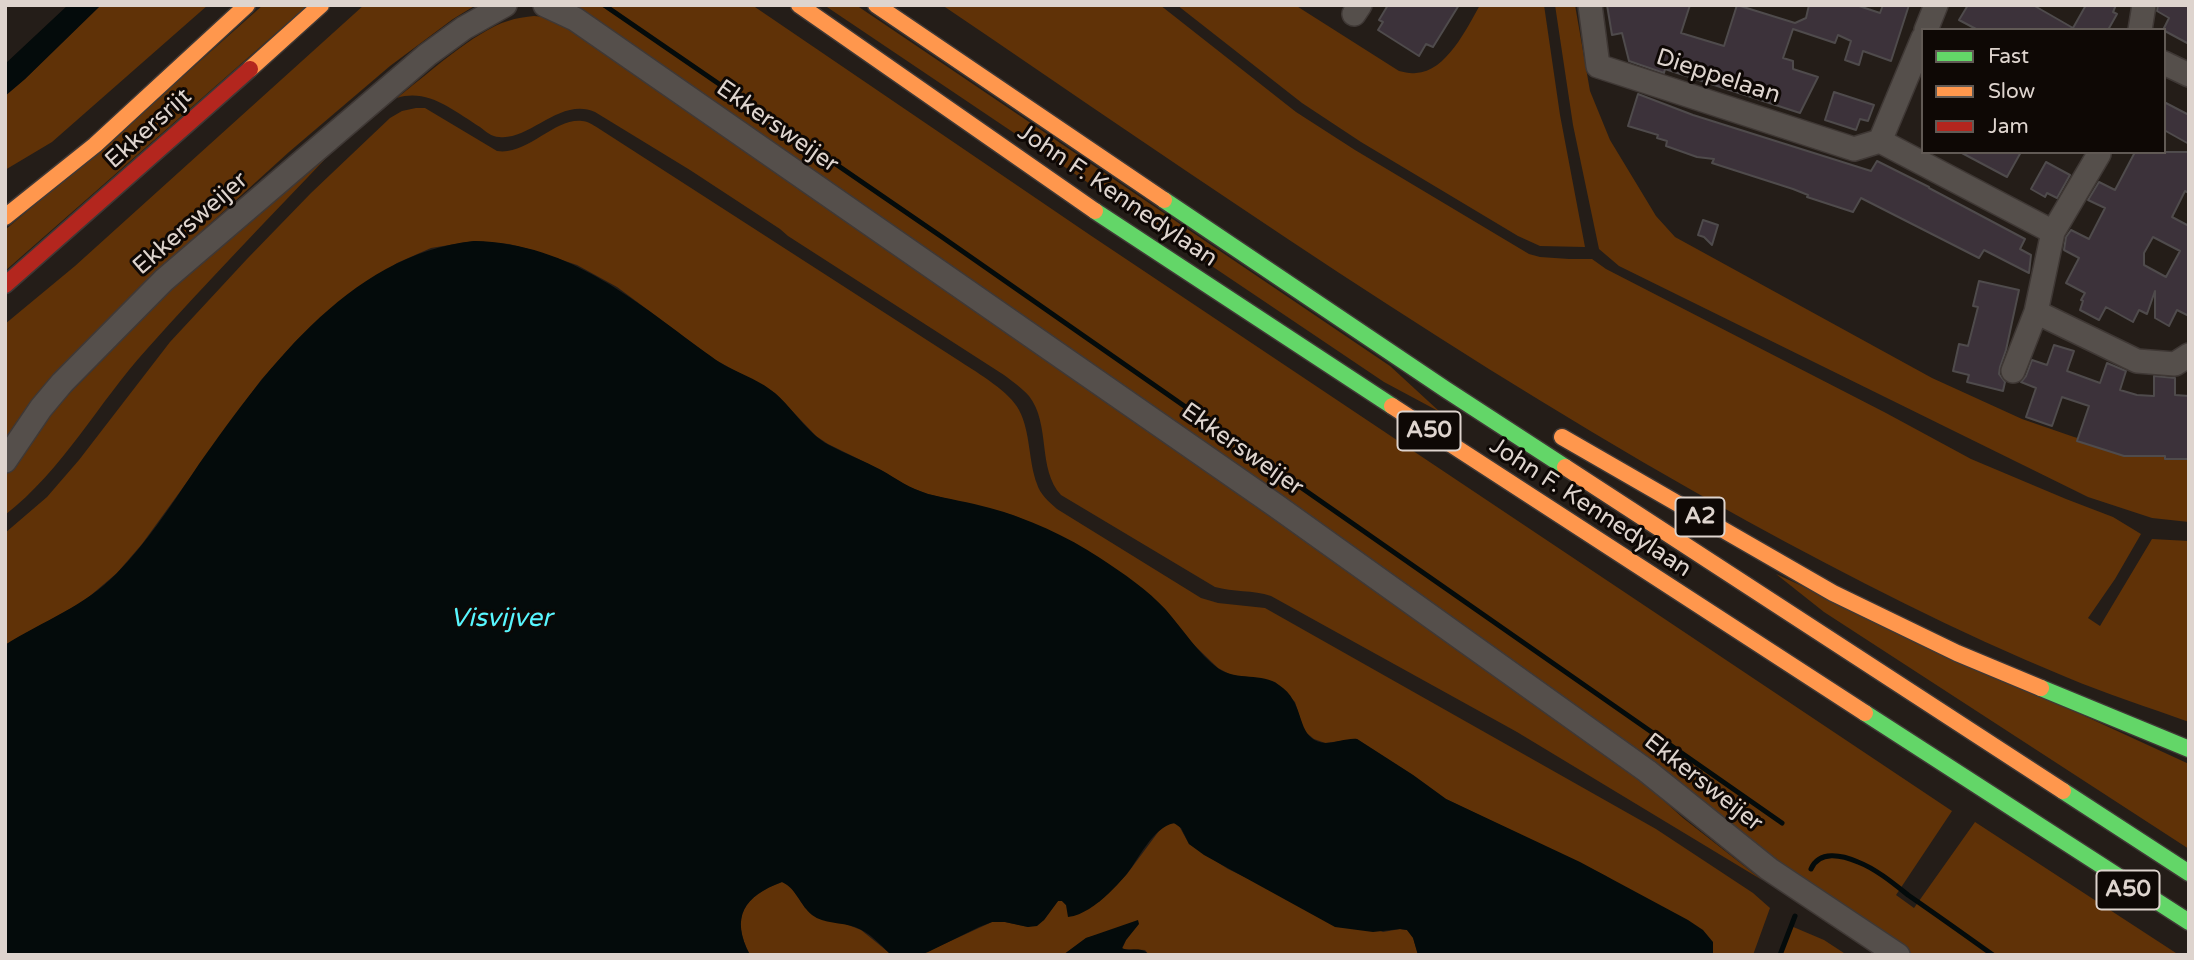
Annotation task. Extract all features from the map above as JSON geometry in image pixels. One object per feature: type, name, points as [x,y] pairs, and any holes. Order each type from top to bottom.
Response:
[{"type":"main road","name":"Ekkersrijt","points":[[5,217],[94,145],[247,5]]},
{"type":"main road","name":"Ekkersrijt","points":[[5,285],[321,5]]},
{"type":"main road","name":"John F. Kennedylaan","points":[[799,5],[1119,227],[1589,535],[2189,922]]},
{"type":"main road","name":"John F. Kennedylaan","points":[[876,5],[1640,517],[2189,873]]},
{"type":"main road","points":[[1232,246],[1438,365]]},
{"type":"main road","name":"A2","points":[[1546,428],[1833,593],[1956,653],[2189,749]]},
{"type":"main road","name":"A50","points":[[2068,844],[2189,935]]},
{"type":"street","name":"Ekkersweijer","points":[[5,461],[41,408],[62,383],[164,280],[427,55],[464,28],[505,5]]},
{"type":"street","name":"Ekkersweijer","points":[[545,5],[575,19],[1275,505],[1647,771],[1769,869],[1898,955]]},
{"type":"street","name":"Dieppelaan","points":[[1590,5],[1598,66],[1854,149],[1880,141]]},
{"type":"street","points":[[1927,28],[1936,5]]},
{"type":"street","points":[[2140,28],[2144,5]]},
{"type":"street","points":[[1921,43],[1880,141],[2053,232]]},
{"type":"street","points":[[2166,64],[2189,75]]},
{"type":"street","points":[[2013,371],[2036,312],[2053,232],[2099,154]]},
{"type":"street","points":[[2036,312],[2137,361],[2175,365],[2189,355]]},
{"type":"shaded area","points":[[101,5],[208,5],[52,142],[5,170],[5,96]]},
{"type":"shaded area","points":[[263,5],[308,5],[5,271],[5,230]]},
{"type":"shaded area","points":[[364,5],[476,5],[390,66],[289,152],[159,270],[31,408],[5,440],[5,324],[75,266]]},
{"type":"shaded area","points":[[568,5],[752,5],[1090,235],[1952,811],[1896,895],[1914,908],[1975,822],[2179,955],[1914,955],[1809,888]]},
{"type":"shaded area","points":[[824,5],[856,5],[1390,366],[1440,412],[1384,382]]},
{"type":"shaded area","points":[[942,5],[1160,5],[1296,112],[1529,254],[1540,257],[1592,259],[1606,269],[1971,459],[2113,517],[2141,534],[2088,618],[2100,626],[2152,539],[2189,541],[2189,722],[2081,683],[1945,623],[1786,542],[1643,462],[1540,401],[1339,272]]},
{"type":"shaded area","points":[[1177,5],[1295,5],[1399,71],[1412,73],[1427,71],[1446,57],[1480,5],[1544,5],[1560,115],[1585,247],[1540,246],[1518,236],[1361,142],[1302,103]]},
{"type":"shaded area","points":[[1555,5],[1575,5],[1590,91],[1610,140],[1656,216],[1675,237],[1932,378],[2022,419],[2125,451],[2189,456],[2189,522],[2152,518],[2088,497],[1619,266],[1599,249],[1573,125]]},
{"type":"shaded area","points":[[534,16],[556,18],[1244,495],[1254,505],[1446,638],[1634,774],[1683,818],[1762,880],[1517,732],[1271,596],[1215,587],[1061,495],[1049,472],[1036,407],[1017,385],[690,170],[595,112],[570,110],[522,133],[499,137],[491,135],[450,108],[430,99],[419,96],[397,98],[481,34],[508,21]]},
{"type":"shaded area","points":[[425,108],[497,151],[519,148],[561,125],[572,122],[582,121],[598,128],[1001,390],[1015,403],[1023,419],[1038,488],[1057,509],[1201,598],[1218,603],[1265,608],[1656,829],[1753,893],[1770,908],[1753,955],[1713,955],[1713,949],[1606,876],[1446,799],[1357,739],[1325,743],[1314,739],[1304,731],[1295,702],[1275,682],[1231,675],[1218,668],[1193,644],[1164,608],[1098,557],[1013,515],[909,487],[828,444],[816,436],[775,393],[714,359],[617,287],[577,265],[509,244],[474,241],[431,248],[397,263],[338,303],[298,339],[261,380],[142,544],[117,573],[84,601],[5,645],[5,533],[47,497],[170,342],[247,259],[390,118],[402,111]]},
{"type":"shaded area","points":[[329,155],[147,349],[45,478],[5,515],[5,476],[53,410],[173,288]]},
{"type":"shaded area","points":[[1776,574],[2189,764],[2189,849],[1824,612]]},
{"type":"shaded area","points":[[1169,823],[1178,824],[1189,844],[1228,869],[1255,882],[1383,932],[1407,930],[1413,937],[1418,955],[1149,955],[1145,950],[1122,949],[1138,924],[1086,938],[1063,955],[920,955],[992,922],[1028,927],[1044,920],[1058,901],[1066,905],[1099,902],[1127,874],[1159,831]]},
{"type":"shaded area","points":[[782,882],[791,887],[805,908],[861,930],[892,955],[750,955],[741,930],[744,910],[758,894]]},
{"type":"shaded area","points":[[1791,926],[1824,940],[1847,955],[1779,955]]},
{"type":"water","points":[[68,5],[101,5],[5,96],[5,64]]},
{"type":"water","name":"Visvijver","points":[[474,241],[509,244],[542,253],[602,280],[719,362],[769,388],[821,440],[909,486],[928,494],[1004,512],[1074,542],[1135,582],[1151,596],[1204,656],[1219,669],[1234,675],[1272,681],[1283,688],[1292,698],[1307,733],[1318,742],[1357,739],[1446,799],[1580,862],[1688,920],[1703,930],[1713,942],[1713,955],[1418,955],[1413,938],[1407,930],[1373,932],[1335,927],[1204,855],[1189,844],[1181,828],[1174,823],[1159,831],[1118,885],[1084,912],[1068,917],[1066,905],[1058,901],[1037,926],[992,922],[920,955],[890,954],[860,929],[817,918],[808,911],[791,888],[782,882],[758,894],[744,909],[741,930],[750,955],[5,955],[5,645],[77,604],[116,574],[147,538],[248,398],[278,360],[311,326],[347,295],[386,269],[428,251]]},
{"type":"water","points":[[1138,920],[1139,924],[1122,948],[1142,950],[1149,955],[1063,955],[1086,938]]},
{"type":"building","points":[[1388,5],[1459,5],[1433,47],[1426,44],[1419,56],[1378,30],[1383,22],[1379,20]]},
{"type":"building","points":[[1607,5],[1690,5],[1681,33],[1724,46],[1737,5],[1795,23],[1806,18],[1809,5],[1856,5],[1880,13],[1883,5],[1909,5],[1891,61],[1863,51],[1859,65],[1845,60],[1851,41],[1838,35],[1835,43],[1793,29],[1783,58],[1793,61],[1793,69],[1818,77],[1800,113],[1665,69],[1664,73],[1629,61],[1622,33],[1612,35]]},
{"type":"building","points":[[1968,5],[2033,5],[2073,28],[1974,28],[1959,20]]},
{"type":"building","points":[[2086,5],[2116,5],[2113,12],[2117,14],[2109,28],[2073,28]]},
{"type":"building","points":[[2158,5],[2189,5],[2189,44],[2166,32],[2164,28],[2169,18],[2157,11]]},
{"type":"building","points":[[1834,92],[1874,105],[1868,121],[1860,119],[1856,130],[1825,120]]},
{"type":"building","points":[[1638,94],[1693,115],[1871,171],[1877,161],[2025,239],[2020,249],[2031,255],[2029,273],[1984,250],[1979,258],[1861,198],[1853,212],[1712,163],[1714,159],[1697,157],[1666,146],[1667,141],[1657,138],[1658,135],[1628,126]]},
{"type":"building","points":[[2166,103],[2189,115],[2189,144],[2166,131]]},
{"type":"building","points":[[2189,152],[2189,193],[2185,191],[2172,217],[2189,226],[2189,316],[2177,310],[2169,326],[2155,318],[2155,291],[2147,314],[2139,310],[2133,322],[2106,307],[2099,320],[2080,310],[2085,293],[2066,283],[2079,258],[2064,250],[2066,237],[2071,230],[2089,239],[2105,208],[2088,200],[2099,182],[2115,190],[2134,154]],"holes":[[[2153,237],[2180,251],[2166,277],[2144,265],[2144,253]]]},
{"type":"building","points":[[1964,154],[2020,154],[2007,177]]},
{"type":"building","points":[[2046,162],[2070,175],[2057,198],[2047,193],[2045,197],[2031,189]]},
{"type":"building","points":[[1703,220],[1718,225],[1712,245],[1698,235]]},
{"type":"building","points":[[1979,281],[2019,290],[2000,367],[1999,374],[2005,382],[2003,391],[1967,382],[1969,375],[1953,371],[1959,344],[1968,346],[1978,307],[1973,306]]},
{"type":"building","points":[[2054,345],[2074,351],[2067,371],[2100,383],[2107,363],[2126,371],[2120,390],[2137,395],[2154,396],[2154,376],[2175,378],[2175,395],[2189,396],[2189,459],[2124,456],[2077,441],[2089,406],[2062,397],[2052,426],[2026,417],[2036,388],[2021,382],[2032,360],[2047,365]]},
{"type":"waterway","points":[[604,5],[942,237],[1782,823]]},
{"type":"waterway","points":[[1811,869],[1819,859],[1832,856],[1845,857],[1865,865],[1993,955]]},
{"type":"waterway","points":[[1780,955],[1795,916]]},
{"type":"traffic: fast","points":[[1164,200],[1565,467]]},
{"type":"traffic: fast","points":[[1095,211],[1392,406]]},
{"type":"traffic: fast","points":[[2041,688],[2189,749]]},
{"type":"traffic: fast","points":[[1865,713],[2189,922]]},
{"type":"traffic: fast","points":[[2063,791],[2189,873]]},
{"type":"traffic: slow","points":[[5,217],[95,145],[247,5]]},
{"type":"traffic: slow","points":[[250,69],[321,5]]},
{"type":"traffic: slow","points":[[799,5],[1095,211]]},
{"type":"traffic: slow","points":[[876,5],[1164,200]]},
{"type":"traffic: slow","points":[[1392,406],[1865,713]]},
{"type":"traffic: slow","points":[[1562,437],[1833,593],[1957,653],[2041,688]]},
{"type":"traffic: slow","points":[[1565,467],[2063,791]]},
{"type":"traffic: jam","points":[[5,285],[250,69]]}]
